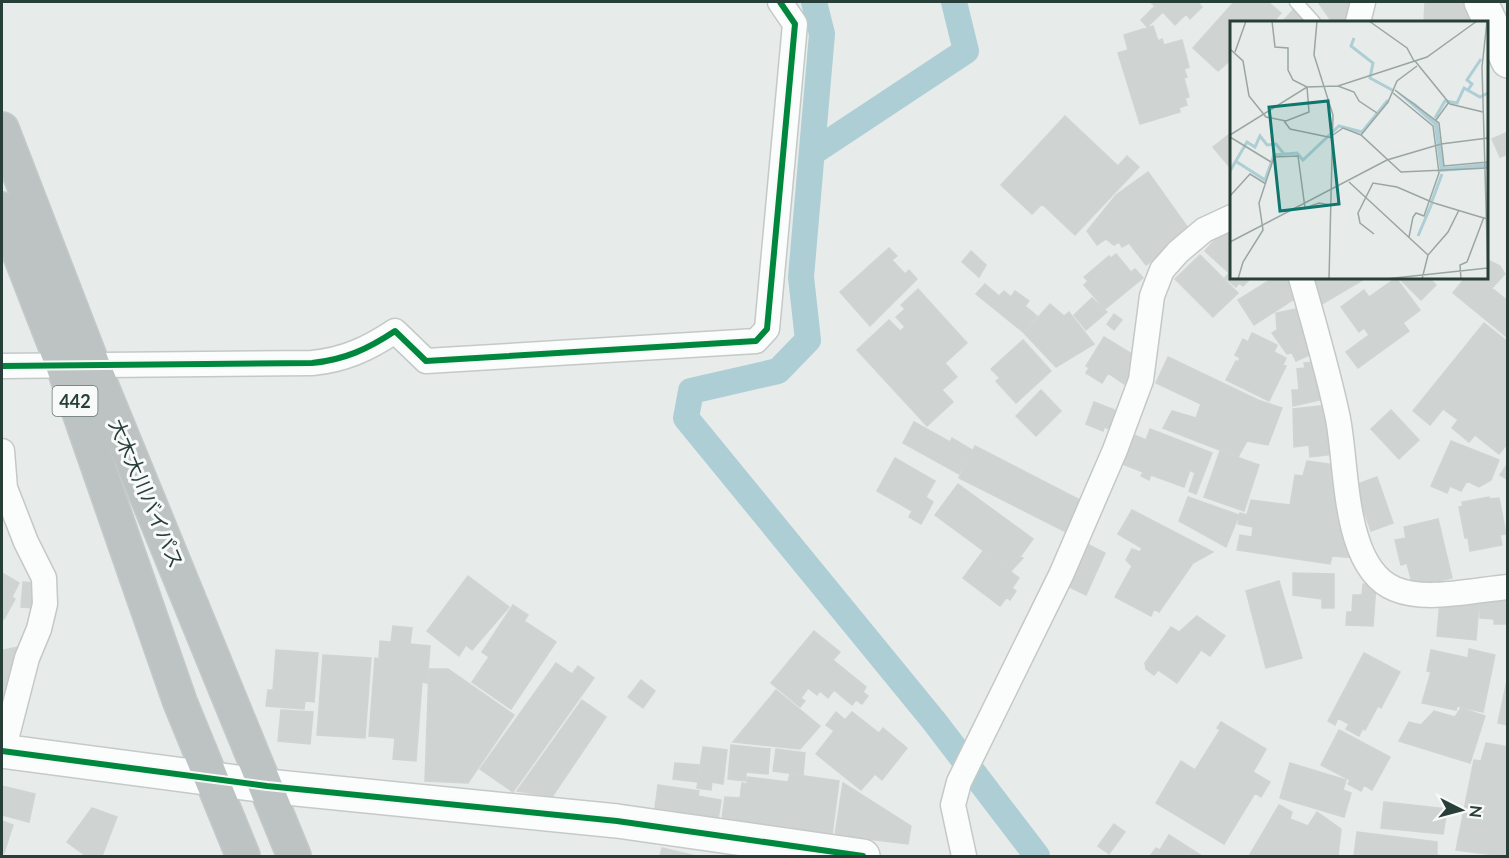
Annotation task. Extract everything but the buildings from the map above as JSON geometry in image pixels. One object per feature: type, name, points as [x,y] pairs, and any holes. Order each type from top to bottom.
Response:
[{"type":"highway","name":"大木大川バイパス","points":[[2,129],[78,366],[142,596],[180,702],[243,856]]},
{"type":"highway","name":"大木大川バイパス","points":[[2,209],[183,580],[294,856]]},
{"type":"street","points":[[2,366],[334,361],[369,348],[395,331],[426,361],[756,341],[766,329],[795,24],[780,2]]},
{"type":"street","points":[[1358,21],[1363,11],[1363,2]]},
{"type":"street","points":[[1481,2],[1508,61]]},
{"type":"street","points":[[964,856],[953,805],[959,782],[1060,575],[1115,450],[1141,381],[1152,296],[1162,270],[1178,252],[1204,230],[1230,218]]},
{"type":"street","points":[[1301,279],[1338,418],[1347,499],[1358,543],[1373,572],[1393,589],[1417,596],[1508,587]]},
{"type":"street","points":[[2,451],[5,488],[26,542],[44,578],[45,604],[39,630],[27,658],[2,751],[267,786],[616,821],[863,856]]},
{"type":"lane","points":[[1296,2],[1313,21]]},
{"type":"waterway","points":[[814,2],[822,34],[801,277],[808,340],[778,371],[691,391],[686,418],[934,721],[1037,856]]},
{"type":"waterway","points":[[812,153],[966,51],[954,2]]},
{"type":"cycle path","points":[[2,366],[312,363],[355,353],[395,331],[426,361],[756,341],[767,329],[795,24],[780,2]]},
{"type":"cycle path","points":[[2,751],[267,786],[617,821],[863,856]]}]
